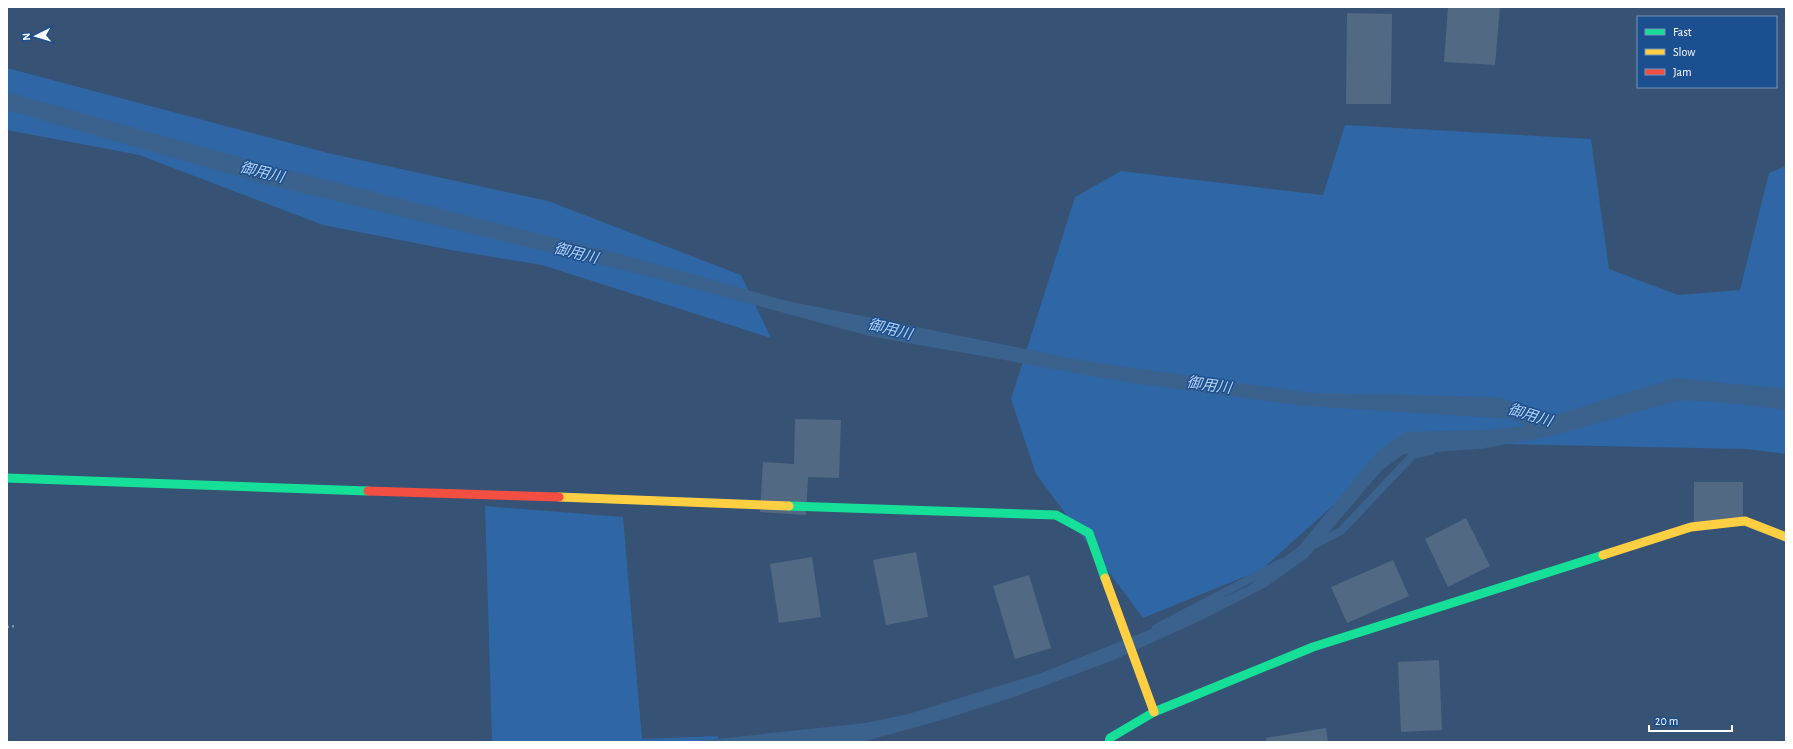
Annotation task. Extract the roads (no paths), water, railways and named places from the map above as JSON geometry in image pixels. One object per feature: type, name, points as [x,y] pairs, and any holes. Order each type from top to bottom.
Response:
[{"type":"street","points":[[7,478],[1056,516],[1089,533],[1154,712]]},
{"type":"street","points":[[1109,742],[1110,738],[1154,712],[1313,647],[1691,528],[1745,520],[1786,537]]},
{"type":"water","name":"御用川","points":[[7,92],[267,165],[624,255],[783,300],[1084,361],[1311,393],[1498,397],[1551,416],[1676,378],[1786,389],[1786,410],[1721,402],[1680,400],[1551,436],[1480,449],[1404,454],[1382,470],[1307,558],[1266,587],[1204,619],[1114,660],[1011,698],[945,719],[866,741],[689,742],[865,723],[908,714],[1041,673],[1164,624],[1248,586],[1299,546],[1379,450],[1406,432],[1484,430],[1527,426],[1512,419],[1306,406],[1127,382],[869,336],[640,274],[261,183],[7,110]]},
{"type":"waterway","points":[[1312,546],[1341,531],[1413,455],[1431,451]]},
{"type":"waterway","points":[[1156,628],[1282,562]]}]
